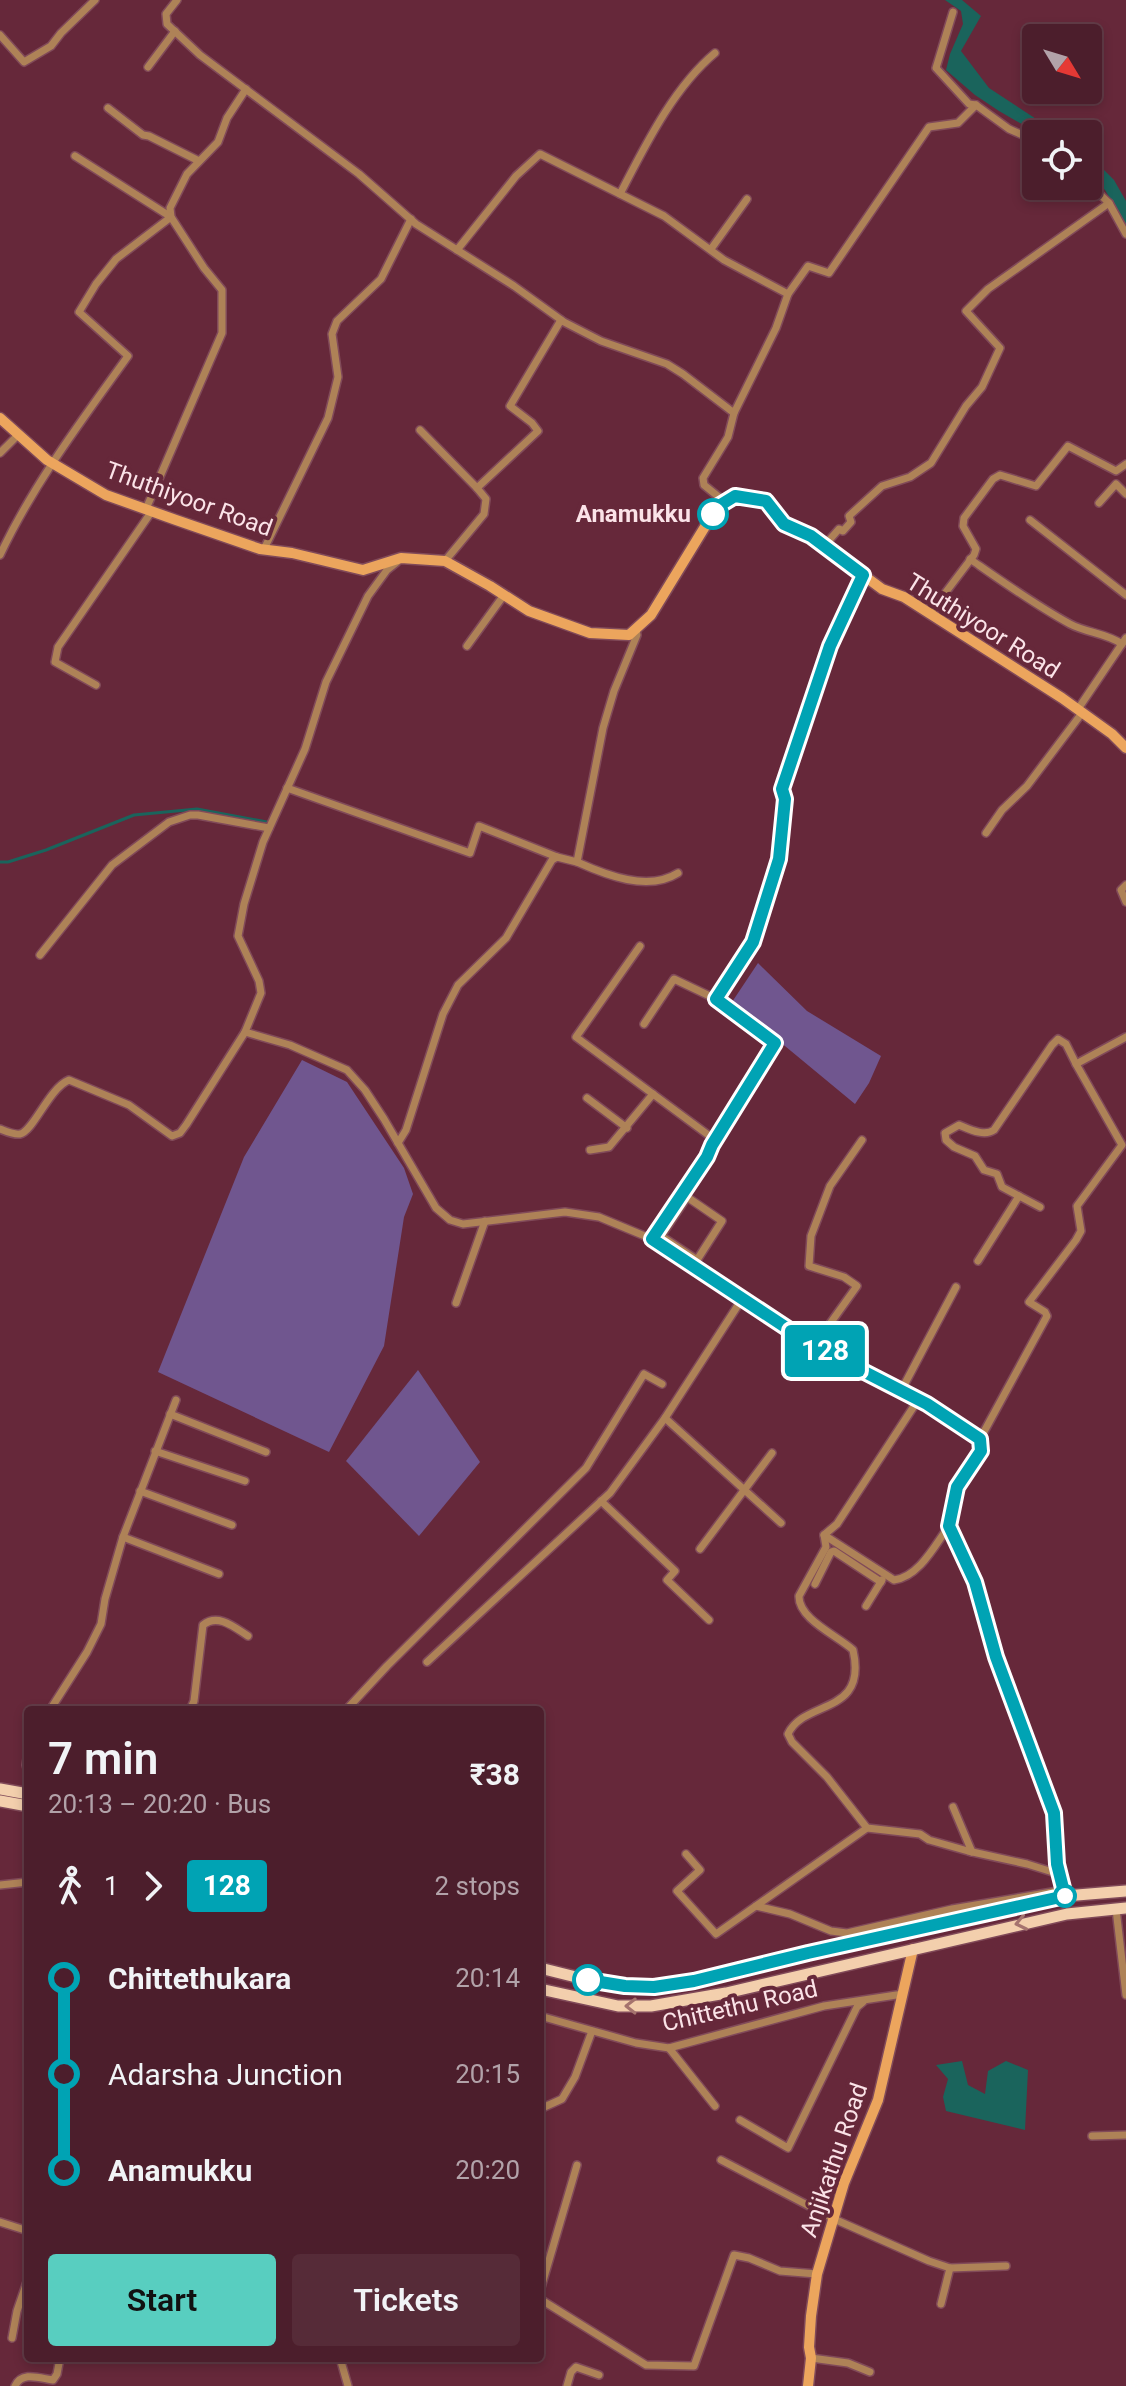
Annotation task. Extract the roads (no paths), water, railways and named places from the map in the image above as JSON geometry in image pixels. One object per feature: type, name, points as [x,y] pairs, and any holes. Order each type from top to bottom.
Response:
[{"type":"main road","name":"Thuthiyoor Road","points":[[0,418],[52,463],[106,495],[264,549],[363,570],[401,558],[445,561],[529,611],[590,633],[629,635],[636,629]]},
{"type":"main road","name":"Thuthiyoor Road","points":[[725,502],[735,496],[766,501],[784,524],[811,536],[882,589],[904,597],[930,613],[1080,711],[1126,748]]},
{"type":"main road","points":[[636,629],[651,615],[717,507],[725,502]]},
{"type":"main road","points":[[0,1789],[24,1793]]},
{"type":"main road","points":[[0,1801],[24,1805]]},
{"type":"main road","points":[[544,1969],[588,1980],[654,1987],[694,1981],[1064,1893],[1126,1891]]},
{"type":"main road","points":[[544,1990],[618,2006],[651,2006],[726,1993],[1067,1914],[1121,1909]]},
{"type":"main road","name":"Anjikathu Road","points":[[808,2386],[811,2316],[817,2274],[844,2183],[878,2100],[913,1949]]},
{"type":"street","points":[[0,35],[24,62],[51,46],[95,0]]},
{"type":"street","points":[[162,0],[174,4],[166,14],[167,24],[200,55],[359,174],[411,219],[561,320],[601,341],[667,364],[734,413]]},
{"type":"street","points":[[953,12],[936,68],[969,104],[976,105],[1022,135]]},
{"type":"street","points":[[148,67],[154,52],[175,31]]},
{"type":"street","points":[[620,194],[647,143],[688,80],[715,53]]},
{"type":"street","points":[[171,217],[170,208],[187,174],[218,142],[227,118],[246,89]]},
{"type":"street","points":[[725,502],[704,485],[703,478],[728,437],[734,413],[776,328],[788,294],[808,266],[829,273],[929,127],[958,123],[976,105]]},
{"type":"street","points":[[108,108],[143,135],[199,161]]},
{"type":"street","points":[[457,250],[516,176],[540,154],[664,216],[724,260],[788,294]]},
{"type":"street","points":[[75,156],[171,217],[222,290],[222,333],[149,510],[58,647],[55,662],[96,685]]},
{"type":"street","points":[[1102,196],[1126,234]]},
{"type":"street","points":[[711,249],[747,199]]},
{"type":"street","points":[[824,546],[839,529],[843,531],[851,522],[849,516],[882,486],[910,477],[931,463],[966,406],[982,387],[1000,348],[966,311],[988,289],[1109,203]]},
{"type":"street","points":[[0,555],[20,514],[52,463],[128,356],[79,312],[116,259],[171,217]]},
{"type":"street","points":[[264,549],[328,418],[338,377],[332,334],[337,321],[381,279],[411,219]]},
{"type":"street","points":[[477,488],[538,431],[510,406],[561,320]]},
{"type":"street","points":[[420,430],[486,499],[484,514],[445,561]]},
{"type":"street","points":[[0,453],[18,435]]},
{"type":"street","points":[[930,613],[976,549],[963,526],[964,518],[993,479],[1000,475],[1036,486],[1068,446],[1116,471],[1126,464]]},
{"type":"street","points":[[1099,503],[1116,484],[1126,494]]},
{"type":"street","points":[[1030,520],[1126,595]]},
{"type":"street","points":[[0,1129],[20,1134],[26,1132],[48,1099],[62,1083],[69,1080],[129,1105],[172,1136],[180,1133],[186,1125],[245,1032],[261,993],[259,981],[238,936],[244,904],[269,828],[305,749],[326,682],[368,596],[387,570],[401,558]]},
{"type":"street","points":[[970,559],[1076,627],[1124,641],[1027,786],[1002,810],[986,833]]},
{"type":"street","points":[[716,999],[753,942],[779,859],[785,799],[782,789],[830,646],[863,575]]},
{"type":"street","points":[[467,646],[504,595]]},
{"type":"street","points":[[577,862],[603,728],[637,635],[636,629]]},
{"type":"street","points":[[287,788],[470,853],[479,826],[609,876],[627,880],[670,879],[678,873]]},
{"type":"street","points":[[40,955],[112,865],[169,822],[198,815],[269,828]]},
{"type":"street","points":[[398,1143],[406,1130],[443,1014],[458,985],[506,938],[547,868],[557,857]]},
{"type":"street","points":[[1126,885],[1121,890],[1126,902]]},
{"type":"street","points":[[640,946],[576,1037],[711,1137],[712,1145]]},
{"type":"street","points":[[644,1024],[674,979],[716,999],[775,1043],[657,1239]]},
{"type":"street","points":[[245,1032],[290,1045],[347,1070],[365,1090],[436,1208],[450,1220],[463,1224],[565,1212],[599,1217],[657,1239],[697,1260],[722,1221],[687,1197],[657,1239]]},
{"type":"street","points":[[1076,1064],[1126,1037]]},
{"type":"street","points":[[815,1584],[834,1551],[883,1578],[903,1578],[917,1568],[949,1526],[957,1487],[981,1451],[980,1439],[1047,1316],[1029,1302],[1081,1231],[1077,1206],[1124,1148],[1066,1044],[1058,1039],[994,1130],[980,1133],[959,1125],[945,1133],[946,1140],[954,1147],[975,1156],[984,1170],[997,1174],[1002,1187],[1040,1207]]},
{"type":"street","points":[[590,1150],[609,1147],[653,1094]]},
{"type":"street","points":[[587,1098],[627,1128]]},
{"type":"street","points":[[814,1346],[857,1286],[844,1277],[809,1266],[811,1236],[830,1186],[862,1140]]},
{"type":"street","points":[[978,1261],[1019,1196]]},
{"type":"street","points":[[456,1303],[485,1221]]},
{"type":"street","points":[[657,1239],[814,1346],[918,1400],[980,1439]]},
{"type":"street","points":[[901,1391],[956,1287]]},
{"type":"street","points":[[427,1662],[610,1493],[665,1418],[742,1299]]},
{"type":"street","points":[[350,1706],[586,1468],[644,1374],[662,1384]]},
{"type":"street","points":[[53,1706],[101,1624],[123,1537],[176,1400]]},
{"type":"street","points":[[824,1535],[837,1524],[918,1400]]},
{"type":"street","points":[[170,1414],[266,1452]]},
{"type":"street","points":[[665,1418],[781,1523]]},
{"type":"street","points":[[155,1451],[245,1481]]},
{"type":"street","points":[[700,1549],[772,1453]]},
{"type":"street","points":[[140,1491],[232,1525]]},
{"type":"street","points":[[601,1501],[675,1571],[667,1580],[709,1620]]},
{"type":"street","points":[[756,1906],[790,1914],[831,1931],[847,1933],[952,1909],[1064,1893],[1059,1874],[1054,1813],[996,1657],[975,1582],[949,1526]]},
{"type":"street","points":[[824,1535],[883,1578]]},
{"type":"street","points":[[824,1535],[826,1547],[799,1596],[799,1603],[823,1629],[853,1650],[853,1685],[838,1701],[809,1716],[791,1728],[788,1734],[867,1828]]},
{"type":"street","points":[[123,1537],[219,1574]]},
{"type":"street","points":[[866,1606],[883,1578]]},
{"type":"street","points":[[192,1706],[203,1625],[213,1619],[220,1620],[248,1636]]},
{"type":"street","points":[[953,1807],[972,1852]]},
{"type":"street","points":[[686,1854],[700,1870],[677,1891],[715,1933],[867,1828],[920,1834],[929,1840],[1059,1874]]},
{"type":"street","points":[[0,1885],[24,1882]]},
{"type":"street","points":[[1121,1909],[1126,1995]]},
{"type":"street","name":"Chittethu Road","points":[[544,2017],[636,2043],[669,2048],[824,2006],[903,1994]]},
{"type":"street","points":[[740,2120],[788,2148],[857,2007],[864,2000]]},
{"type":"street","points":[[544,2107],[562,2099],[575,2077],[592,2031]]},
{"type":"street","points":[[669,2048],[715,2106]]},
{"type":"street","points":[[1092,2136],[1126,2135]]},
{"type":"street","points":[[721,2160],[834,2219],[950,2268],[1006,2266]]},
{"type":"street","points":[[544,2277],[577,2165]]},
{"type":"street","points":[[0,2222],[24,2230]]},
{"type":"street","points":[[544,2301],[646,2365],[694,2366],[734,2255],[780,2271],[817,2274]]},
{"type":"street","points":[[941,2304],[950,2268]]},
{"type":"street","points":[[12,2338],[24,2291]]},
{"type":"street","points":[[811,2358],[848,2363],[870,2372]]},
{"type":"street","points":[[15,2386],[27,2376],[53,2380],[59,2362]]},
{"type":"street","points":[[341,2362],[348,2386]]},
{"type":"street","points":[[567,2386],[576,2367],[599,2375]]},
{"type":"waterway","points":[[0,862],[46,850],[134,815],[197,809],[272,823]]},
{"type":"place","name":"Anamukku","points":[[713,514]]}]
